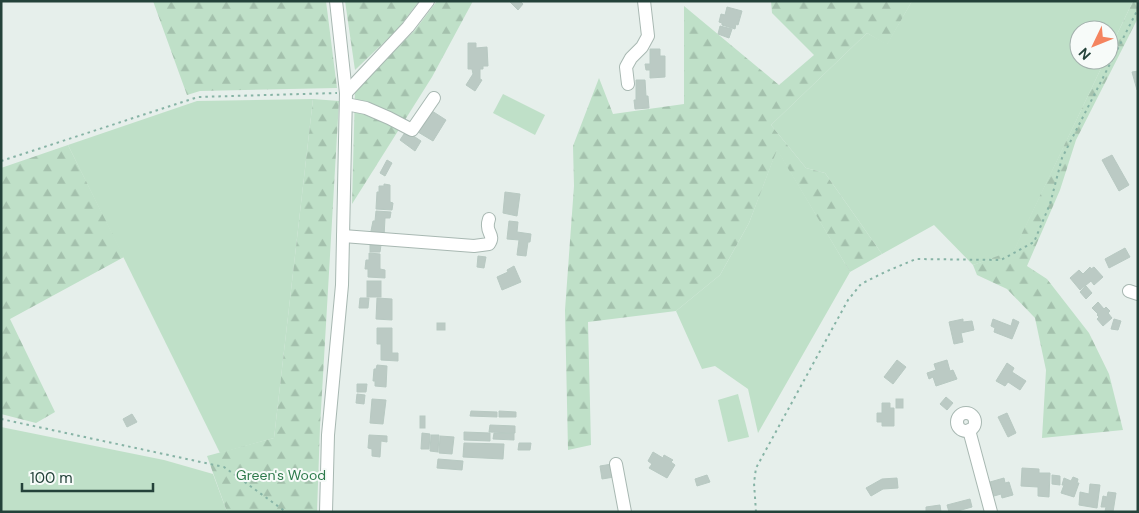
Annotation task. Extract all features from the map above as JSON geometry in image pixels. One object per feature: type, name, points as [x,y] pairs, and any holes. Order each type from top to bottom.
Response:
[{"type":"street","points":[[326,512],[328,435],[342,285],[344,236],[346,99],[336,1]]},
{"type":"street","points":[[346,99],[428,1]]},
{"type":"street","points":[[628,84],[626,67],[648,36],[644,1]]},
{"type":"street","points":[[346,99],[412,130],[434,98]]},
{"type":"street","points":[[344,236],[474,246],[489,244],[492,240],[487,224],[489,220]]},
{"type":"street","points":[[969,430],[991,512]]},
{"type":"street","points":[[616,464],[626,512]]},
{"type":"path","points":[[756,512],[754,483],[756,468],[848,300],[861,284],[916,259],[1000,260],[1034,242],[1050,204],[1062,158],[1138,9]]},
{"type":"path","points":[[1,161],[198,97],[346,99]]},
{"type":"path","points":[[1,419],[224,466],[286,512]]},
{"type":"green space","points":[[153,1],[326,1],[337,88],[200,91],[187,95]]},
{"type":"green space","points":[[345,1],[419,1],[398,29],[355,70]]},
{"type":"green space","points":[[437,1],[473,1],[432,77],[352,204],[355,91],[415,30]]},
{"type":"green space","points":[[771,1],[912,1],[887,45],[867,33],[771,125],[806,168],[825,173],[882,254],[850,272],[777,150],[749,223],[720,275],[676,311],[588,322],[591,445],[568,450],[565,310],[574,186],[573,146],[599,78],[613,114],[684,104],[684,6],[779,85],[814,55],[772,13]]},
{"type":"green space","points":[[912,1],[1133,1],[1119,30],[1119,20],[1069,20],[1069,70],[1100,70],[1014,251],[973,265],[934,225],[882,254],[825,173],[806,168],[771,125],[867,33],[887,44]]},
{"type":"green space","points":[[1133,1],[1138,1],[1138,18],[1119,55],[1119,30]]},
{"type":"green space","points":[[1100,70],[1112,70],[1076,140],[1060,190],[1027,266],[1047,279],[1089,333],[1109,374],[1123,430],[1042,438],[1046,370],[1035,318],[1007,289],[977,275],[973,265],[1014,250]]},
{"type":"green space","points":[[503,94],[545,115],[535,135],[493,113]]},
{"type":"green space","points":[[313,99],[274,438],[220,453],[68,145],[197,101]]},
{"type":"green space","name":"Green's Wood","points":[[313,99],[339,101],[320,427],[317,512],[227,512],[207,456],[274,438]]},
{"type":"green space","points":[[68,145],[124,257],[10,319],[55,412],[36,423],[1,414],[1,168]]},
{"type":"green space","points":[[777,149],[850,272],[758,433],[748,389],[715,366],[702,369],[676,311],[720,275],[749,223]]},
{"type":"green space","points":[[738,394],[749,437],[728,442],[718,400]]},
{"type":"green space","points":[[1,427],[164,460],[213,474],[227,512],[1,512]]},
{"type":"building","points":[[509,1],[520,1],[523,4],[518,10]]},
{"type":"building","points":[[727,7],[742,11],[735,29],[722,25],[719,22],[721,14],[725,15]]},
{"type":"building","points":[[720,26],[732,29],[729,38],[718,34]]},
{"type":"building","points":[[468,43],[476,43],[476,48],[487,47],[488,66],[483,66],[483,69],[480,69],[480,79],[482,80],[475,91],[466,85],[473,74],[472,69],[468,69]]},
{"type":"building","points":[[650,49],[660,49],[660,56],[665,56],[665,77],[650,78],[650,70],[646,70],[645,64],[650,64]]},
{"type":"building","points":[[1138,71],[1138,90],[1137,90],[1132,72]]},
{"type":"building","points":[[636,80],[645,80],[649,108],[635,109]]},
{"type":"building","points":[[432,111],[446,120],[433,141],[418,132]]},
{"type":"building","points":[[406,131],[421,141],[415,151],[400,140]]},
{"type":"building","points":[[1112,155],[1129,185],[1119,191],[1102,160]]},
{"type":"building","points":[[387,160],[392,163],[385,176],[380,173]]},
{"type":"building","points":[[384,184],[390,185],[390,202],[393,203],[392,210],[376,209],[377,192],[379,192],[379,186],[384,186]]},
{"type":"building","points":[[505,192],[520,194],[517,216],[503,213]]},
{"type":"building","points":[[376,211],[391,212],[390,218],[385,218],[384,237],[370,236]]},
{"type":"building","points":[[509,221],[518,222],[517,232],[531,234],[526,256],[517,255],[519,240],[507,239]]},
{"type":"building","points":[[370,245],[381,245],[380,252],[370,252]]},
{"type":"building","points":[[1125,248],[1130,257],[1109,268],[1105,259]]},
{"type":"building","points":[[369,253],[380,254],[380,269],[385,270],[385,278],[368,277],[368,269],[365,269],[366,260],[369,260]]},
{"type":"building","points":[[478,256],[486,257],[484,268],[477,267]]},
{"type":"building","points":[[514,266],[521,282],[502,290],[497,277],[508,272],[507,270]]},
{"type":"building","points":[[1090,267],[1091,269],[1094,267],[1103,277],[1094,285],[1091,281],[1080,290],[1070,278],[1079,270],[1083,274]]},
{"type":"building","points":[[367,281],[381,281],[381,297],[367,297]]},
{"type":"building","points":[[1086,286],[1092,293],[1086,299],[1080,292]]},
{"type":"building","points":[[360,298],[369,298],[368,308],[359,308]]},
{"type":"building","points":[[377,298],[392,299],[392,320],[376,319]]},
{"type":"building","points":[[1098,302],[1104,309],[1106,307],[1110,311],[1108,313],[1112,318],[1103,326],[1097,319],[1099,317],[1098,314],[1092,308]]},
{"type":"building","points":[[963,319],[963,322],[972,321],[974,330],[961,333],[963,342],[954,344],[949,322]]},
{"type":"building","points":[[993,319],[1011,326],[1013,319],[1019,322],[1012,339],[994,332],[995,328],[991,326]]},
{"type":"building","points":[[1114,319],[1121,321],[1118,330],[1111,329]]},
{"type":"building","points":[[437,323],[445,323],[445,330],[437,330]]},
{"type":"building","points":[[377,328],[392,328],[392,353],[398,353],[398,361],[381,360],[381,344],[377,344]]},
{"type":"building","points":[[897,360],[906,367],[893,384],[884,377]]},
{"type":"building","points":[[947,360],[950,371],[953,370],[957,379],[936,386],[933,377],[929,379],[927,373],[936,370],[934,364]]},
{"type":"building","points":[[1007,363],[1014,368],[1012,372],[1026,381],[1020,390],[1008,382],[1005,386],[996,381]]},
{"type":"building","points":[[377,365],[387,366],[386,387],[375,386],[375,381],[373,381],[374,369],[376,369]]},
{"type":"building","points":[[357,384],[367,384],[366,392],[357,392]]},
{"type":"building","points":[[357,394],[365,395],[364,404],[356,403]]},
{"type":"building","points":[[946,397],[953,403],[947,410],[940,404]]},
{"type":"building","points":[[372,399],[386,400],[383,424],[370,423]]},
{"type":"building","points":[[896,399],[903,399],[903,408],[896,408]]},
{"type":"building","points":[[882,403],[890,403],[890,408],[894,408],[894,426],[882,426],[882,422],[877,422],[877,413],[882,413]]},
{"type":"building","points":[[471,411],[497,412],[497,417],[470,416]]},
{"type":"building","points":[[499,411],[516,412],[516,417],[499,417]]},
{"type":"building","points":[[1007,413],[1016,433],[1008,437],[998,417]]},
{"type":"building","points":[[132,414],[137,422],[127,427],[123,419]]},
{"type":"building","points":[[420,416],[425,416],[425,428],[420,428]]},
{"type":"building","points":[[490,425],[515,426],[515,433],[489,432]]},
{"type":"building","points":[[464,432],[490,433],[490,441],[464,440]]},
{"type":"building","points":[[422,433],[430,434],[429,449],[421,449]]},
{"type":"building","points":[[494,433],[514,433],[514,440],[493,439]]},
{"type":"building","points":[[369,435],[387,436],[387,442],[381,441],[380,457],[372,456],[372,449],[368,448]]},
{"type":"building","points":[[431,435],[439,435],[438,452],[430,451]]},
{"type":"building","points":[[440,436],[454,437],[452,454],[439,453]]},
{"type":"building","points":[[464,443],[504,444],[503,459],[463,457]]},
{"type":"building","points":[[519,443],[531,443],[530,450],[518,450]]},
{"type":"building","points":[[653,452],[663,458],[664,455],[673,460],[671,462],[675,465],[667,478],[649,468],[652,464],[648,461]]},
{"type":"building","points":[[438,459],[463,461],[462,470],[437,468]]},
{"type":"building","points":[[612,464],[614,477],[602,479],[600,466]]},
{"type":"building","points":[[1022,468],[1039,469],[1039,473],[1050,473],[1049,497],[1038,496],[1038,487],[1021,486]]},
{"type":"building","points":[[707,475],[710,482],[697,486],[695,479]]},
{"type":"building","points":[[1052,475],[1060,476],[1060,485],[1052,484]]},
{"type":"building","points":[[1073,477],[1078,479],[1077,483],[1079,483],[1074,497],[1061,493],[1064,478],[1071,481]]},
{"type":"building","points":[[897,478],[898,488],[883,489],[871,496],[866,488],[882,479]]},
{"type":"building","points":[[1004,478],[1005,483],[1009,482],[1013,495],[1002,498],[1001,494],[994,496],[990,482]]},
{"type":"building","points":[[1090,484],[1100,485],[1097,508],[1079,505],[1080,492],[1089,494]]},
{"type":"building","points":[[1108,492],[1116,493],[1113,512],[1105,511],[1106,507],[1101,507],[1103,496],[1107,497]]},
{"type":"building","points":[[970,499],[972,507],[949,512],[947,505]]},
{"type":"building","points":[[940,505],[941,512],[926,512],[926,507]]}]
